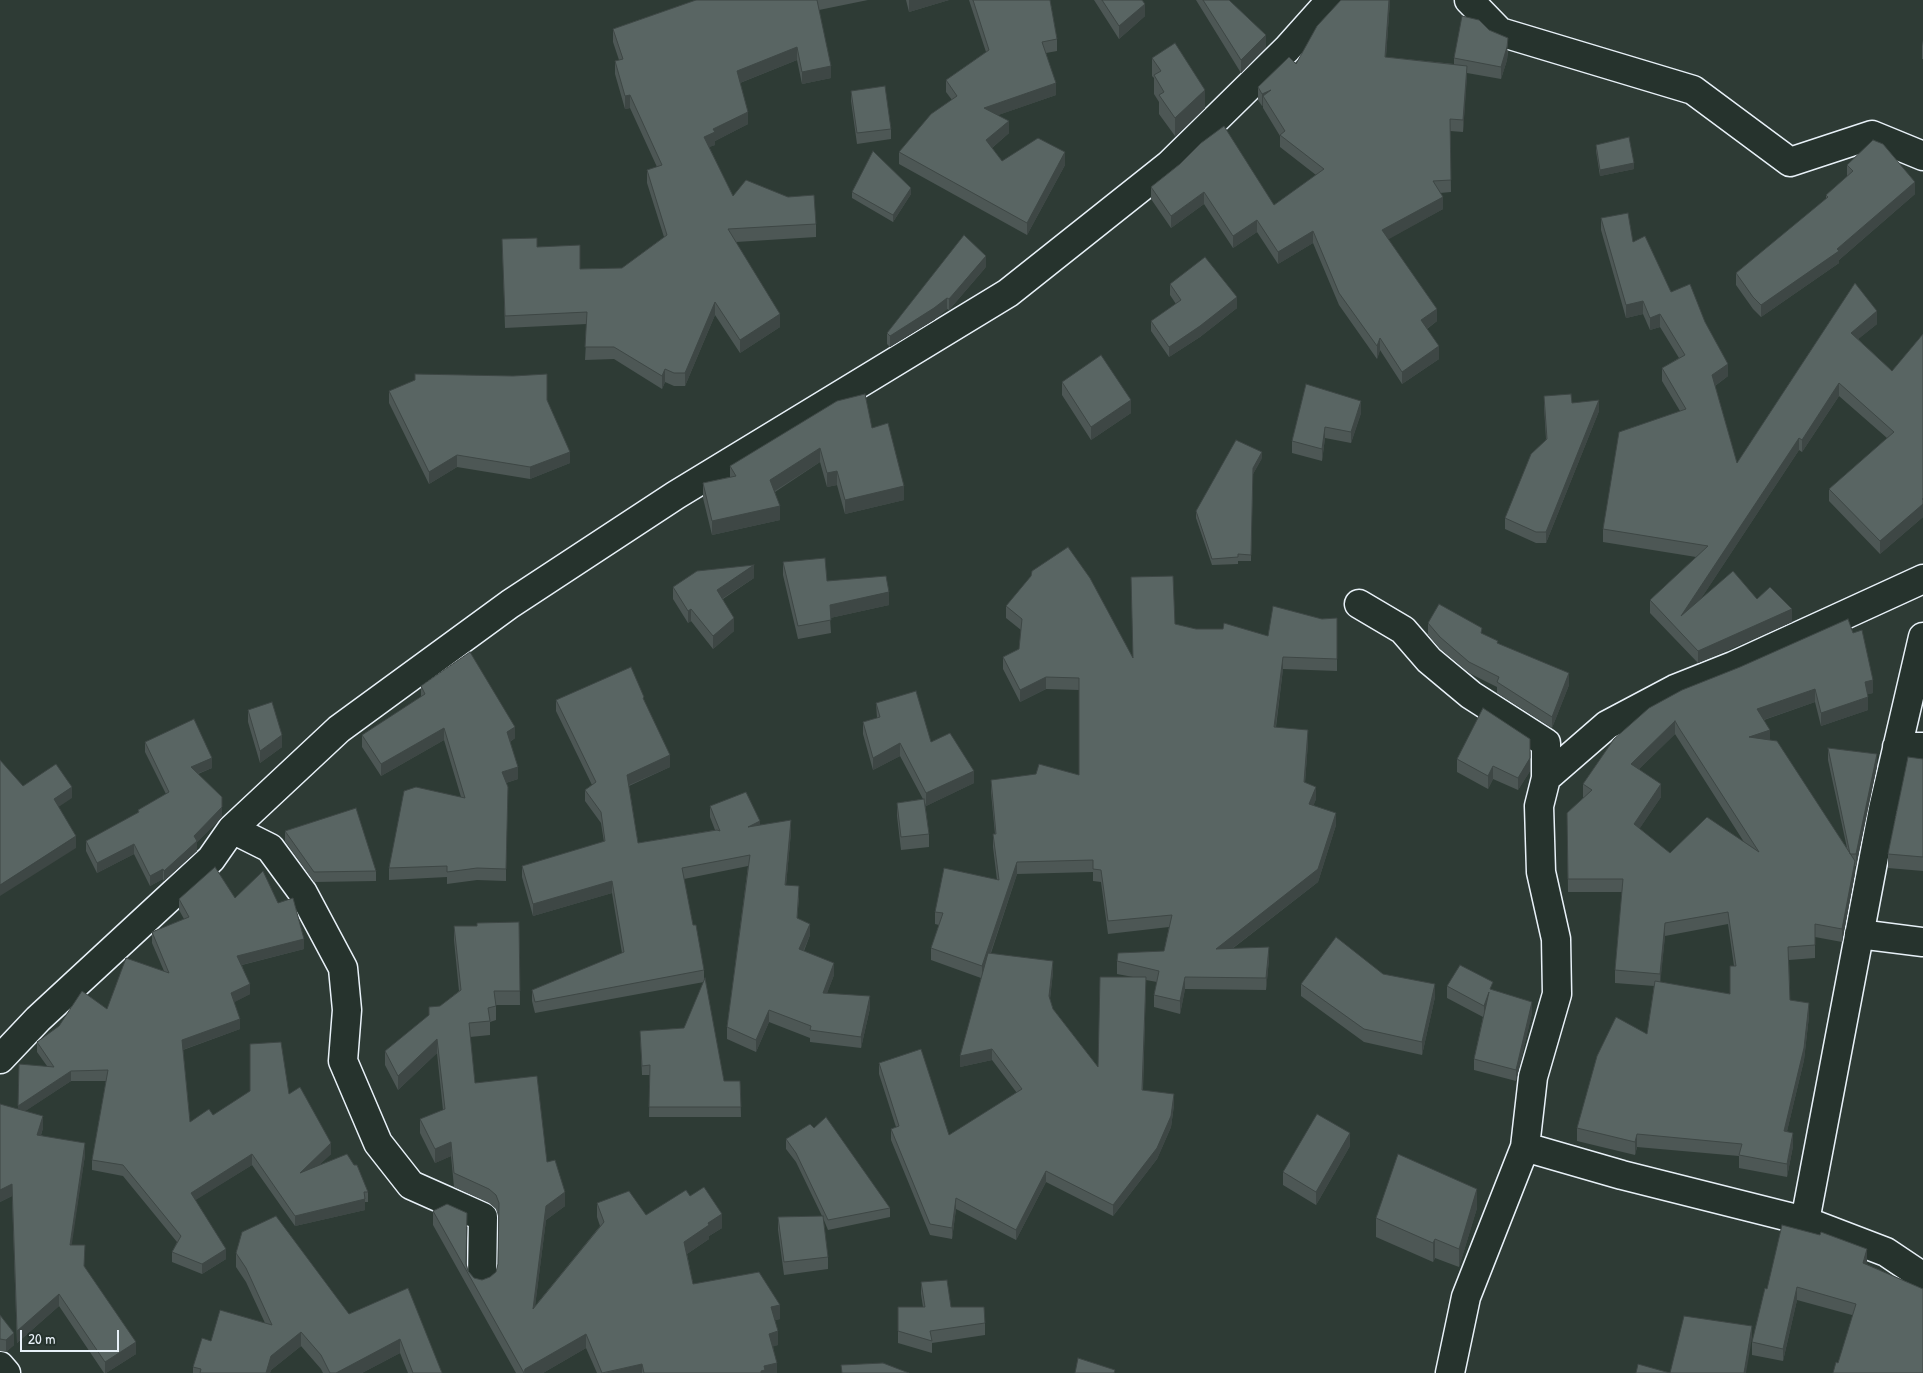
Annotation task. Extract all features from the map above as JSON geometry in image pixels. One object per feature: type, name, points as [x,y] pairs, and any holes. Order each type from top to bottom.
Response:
[{"type":"street","points":[[0,1059],[38,1019],[211,859],[232,829],[339,730],[510,604],[676,495],[1008,294],[1170,165],[1287,49],[1331,0]]},
{"type":"street","points":[[1469,0],[1500,32],[1693,90],[1790,162],[1872,135],[1923,156]]},
{"type":"street","points":[[1546,778],[1607,725],[1675,689],[1733,666],[1923,579]]},
{"type":"street","points":[[1359,604],[1404,630],[1429,660],[1471,695],[1546,743],[1546,778],[1539,806],[1541,872],[1556,939],[1557,994],[1533,1077],[1525,1147],[1466,1297],[1450,1373]]},
{"type":"street","points":[[1805,1220],[1883,810],[1910,747],[1923,637]]},
{"type":"street","points":[[232,829],[270,848],[303,893],[343,968],[348,1010],[343,1061],[378,1144],[411,1185],[483,1217],[482,1278]]},
{"type":"street","points":[[1859,934],[1923,942]]},
{"type":"street","points":[[1525,1147],[1622,1175],[1805,1220],[1886,1252],[1923,1278]]},
{"type":"street","points":[[0,1366],[6,1373]]},
{"type":"building","points":[[696,0],[817,0],[831,66],[802,72],[797,47],[737,71],[748,112],[713,129],[715,132],[704,137],[733,196],[746,180],[788,197],[814,195],[816,224],[728,229],[780,314],[740,340],[715,302],[685,373],[674,373],[665,369],[662,376],[614,347],[585,347],[587,312],[505,316],[502,239],[537,238],[537,247],[580,245],[580,269],[622,268],[667,235],[647,170],[662,165],[630,95],[625,96],[615,61],[623,59],[613,29]]},
{"type":"building","points":[[973,0],[1050,0],[1057,39],[1042,42],[1056,83],[984,108],[1009,121],[986,140],[1002,161],[1038,138],[1065,152],[1027,223],[899,152],[931,114],[957,96],[946,80],[989,50]]},
{"type":"building","points":[[1102,0],[1142,0],[1145,4],[1119,26]]},
{"type":"building","points":[[1203,0],[1229,0],[1266,35],[1241,60]]},
{"type":"building","points":[[1341,0],[1389,0],[1385,57],[1467,66],[1463,120],[1450,119],[1451,180],[1433,181],[1443,197],[1382,230],[1437,309],[1421,320],[1439,346],[1402,372],[1380,338],[1377,346],[1339,293],[1313,231],[1278,252],[1257,220],[1233,236],[1204,192],[1171,216],[1151,187],[1180,164],[1201,143],[1224,126],[1274,205],[1324,169],[1280,135],[1285,131],[1263,96],[1271,90],[1262,94],[1258,87],[1289,57],[1296,64],[1317,26]]},
{"type":"building","points":[[1462,16],[1479,20],[1489,30],[1508,38],[1501,67],[1454,58]]},
{"type":"building","points":[[1175,43],[1205,90],[1175,118],[1159,95],[1164,92],[1154,75],[1161,71],[1152,58]]},
{"type":"building","points":[[885,86],[891,129],[857,133],[851,91]]},
{"type":"building","points":[[1629,137],[1634,163],[1600,170],[1596,145]]},
{"type":"building","points":[[1873,140],[1883,144],[1915,182],[1837,249],[1839,251],[1761,305],[1736,273],[1828,197],[1826,195],[1853,171],[1847,165]]},
{"type":"building","points":[[873,151],[911,188],[893,215],[852,192]]},
{"type":"building","points":[[1628,213],[1633,242],[1645,236],[1671,292],[1690,284],[1705,322],[1728,364],[1712,375],[1737,463],[1855,283],[1877,311],[1851,333],[1892,371],[1923,334],[1923,504],[1880,541],[1829,489],[1894,432],[1839,383],[1802,440],[1799,438],[1681,616],[1733,571],[1757,599],[1770,587],[1792,609],[1698,651],[1650,600],[1708,546],[1603,529],[1619,432],[1686,409],[1662,368],[1685,355],[1660,314],[1650,318],[1643,301],[1626,305],[1601,218]]},
{"type":"building","points":[[964,235],[986,256],[949,299],[947,298],[890,336],[887,333]]},
{"type":"building","points":[[1205,257],[1237,297],[1169,347],[1151,321],[1181,300],[1170,284]]},
{"type":"building","points":[[1101,355],[1131,400],[1091,427],[1062,382]]},
{"type":"building","points":[[415,374],[513,376],[547,374],[547,400],[570,452],[530,467],[457,455],[429,472],[389,391],[415,380]]},
{"type":"building","points":[[1306,384],[1361,401],[1351,432],[1325,427],[1322,449],[1292,441]]},
{"type":"building","points":[[865,394],[872,428],[888,423],[904,486],[845,500],[837,471],[827,473],[820,448],[770,480],[780,506],[712,521],[703,483],[736,476],[730,466],[837,401]]},
{"type":"building","points":[[1571,394],[1572,403],[1599,400],[1546,532],[1536,532],[1505,518],[1531,454],[1547,439],[1544,396]]},
{"type":"building","points":[[1236,440],[1262,452],[1253,468],[1251,555],[1238,554],[1238,557],[1212,559],[1196,511]]},
{"type":"building","points":[[1068,547],[1090,578],[1133,658],[1131,577],[1173,576],[1175,624],[1196,629],[1223,629],[1224,623],[1268,636],[1273,606],[1322,619],[1337,618],[1337,659],[1283,657],[1274,727],[1308,730],[1304,782],[1316,787],[1309,804],[1336,813],[1318,869],[1216,949],[1269,947],[1266,978],[1185,977],[1180,1001],[1154,995],[1159,971],[1117,961],[1118,953],[1164,951],[1172,915],[1108,921],[1101,870],[1093,869],[1093,860],[1017,862],[982,966],[931,948],[943,913],[935,912],[944,868],[999,880],[993,834],[996,834],[991,780],[1036,774],[1039,764],[1079,775],[1079,678],[1046,677],[1020,690],[1003,657],[1019,649],[1022,619],[1006,606],[1031,576],[1032,571]]},
{"type":"building","points":[[825,558],[827,581],[886,576],[889,592],[830,605],[831,620],[798,626],[783,562]]},
{"type":"building","points":[[754,565],[717,590],[734,618],[713,636],[691,609],[688,611],[673,587],[697,571]]},
{"type":"building","points":[[1439,604],[1482,628],[1481,633],[1498,641],[1497,643],[1569,673],[1552,717],[1497,682],[1499,677],[1469,662],[1440,637],[1428,623]]},
{"type":"building","points":[[1848,619],[1853,633],[1862,630],[1873,680],[1865,682],[1868,697],[1821,713],[1815,689],[1757,709],[1770,730],[1749,737],[1777,741],[1855,861],[1842,929],[1815,924],[1815,945],[1788,947],[1790,1000],[1809,1003],[1804,1048],[1784,1131],[1793,1133],[1787,1164],[1739,1155],[1742,1144],[1637,1134],[1635,1142],[1577,1128],[1597,1056],[1616,1017],[1647,1034],[1655,981],[1730,994],[1730,966],[1736,966],[1728,912],[1665,923],[1660,974],[1615,970],[1623,879],[1568,879],[1567,813],[1592,790],[1583,784],[1614,739],[1649,708],[1682,690],[1740,667]],"holes":[[[1675,721],[1759,852],[1707,817],[1670,853],[1634,824],[1661,784],[1631,764]]]},
{"type":"building","points":[[470,652],[515,727],[507,732],[518,767],[502,772],[508,787],[506,869],[477,868],[447,872],[447,866],[389,868],[404,791],[416,787],[465,798],[444,728],[381,764],[362,735],[425,694],[421,686]]},
{"type":"building","points":[[631,667],[643,698],[670,755],[627,775],[638,843],[720,831],[710,806],[746,792],[760,821],[748,827],[791,820],[785,885],[799,886],[797,918],[810,924],[799,949],[834,963],[823,993],[870,996],[861,1037],[810,1030],[811,1026],[769,1010],[756,1040],[727,1027],[750,855],[682,868],[693,925],[696,925],[704,970],[535,1002],[532,990],[624,952],[612,881],[533,904],[522,866],[605,841],[601,812],[585,790],[596,782],[556,700]]},
{"type":"building","points":[[916,691],[931,742],[950,733],[974,771],[926,793],[900,743],[873,758],[863,722],[880,717],[876,703]]},
{"type":"building","points":[[272,702],[282,735],[260,751],[248,710]]},
{"type":"building","points":[[1483,708],[1530,739],[1530,758],[1518,778],[1493,766],[1488,776],[1457,759]]},
{"type":"building","points":[[194,719],[212,758],[191,767],[222,797],[222,807],[194,836],[197,841],[164,871],[163,869],[150,876],[134,844],[97,863],[86,841],[139,812],[138,810],[169,792],[145,742]]},
{"type":"building","points":[[1828,748],[1877,754],[1856,854],[1850,854]]},
{"type":"building","points":[[1908,757],[1923,759],[1923,857],[1888,854]]},
{"type":"building","points":[[0,760],[23,786],[56,764],[72,787],[54,799],[76,836],[0,885]]},
{"type":"building","points":[[924,799],[929,834],[901,837],[897,803]]},
{"type":"building","points":[[356,808],[376,871],[314,872],[285,831]]},
{"type":"building","points":[[215,867],[235,898],[263,871],[278,903],[293,898],[304,939],[237,956],[250,984],[231,993],[240,1019],[182,1040],[190,1122],[209,1109],[213,1115],[250,1091],[250,1044],[281,1042],[289,1094],[300,1087],[331,1143],[300,1173],[347,1154],[354,1165],[357,1165],[368,1192],[364,1192],[365,1199],[295,1216],[252,1154],[191,1193],[226,1249],[202,1264],[172,1252],[181,1236],[123,1165],[92,1160],[108,1070],[71,1071],[18,1106],[19,1064],[54,1067],[37,1042],[59,1026],[82,991],[107,1009],[126,958],[169,973],[152,932],[189,917],[179,899]]},
{"type":"building","points":[[519,922],[520,991],[494,991],[496,1006],[488,1008],[490,1021],[469,1023],[475,1083],[537,1076],[547,1162],[555,1160],[565,1192],[546,1206],[533,1309],[604,1222],[597,1203],[629,1191],[646,1215],[686,1190],[690,1196],[704,1187],[722,1214],[684,1242],[693,1284],[759,1272],[780,1305],[771,1307],[778,1331],[769,1334],[777,1363],[764,1366],[765,1370],[761,1371],[761,1373],[644,1373],[642,1364],[602,1373],[586,1334],[525,1369],[524,1373],[433,1211],[447,1204],[467,1213],[466,1264],[468,1271],[474,1278],[482,1280],[496,1272],[498,1264],[499,1203],[496,1195],[489,1189],[454,1173],[451,1142],[435,1149],[420,1119],[445,1109],[437,1039],[398,1076],[385,1051],[429,1015],[429,1007],[440,1006],[461,990],[454,926],[477,926],[477,923]]},
{"type":"building","points":[[1336,937],[1383,974],[1435,984],[1422,1042],[1364,1029],[1301,984]]},
{"type":"building","points":[[988,953],[1053,961],[1049,996],[1053,1009],[1098,1067],[1100,977],[1146,977],[1142,1090],[1174,1094],[1171,1116],[1157,1148],[1113,1205],[1046,1171],[1016,1230],[956,1198],[952,1228],[930,1224],[891,1129],[899,1126],[879,1063],[921,1049],[949,1135],[1022,1089],[992,1049],[960,1056]]},
{"type":"building","points":[[1460,965],[1493,982],[1490,989],[1532,1002],[1516,1070],[1474,1059],[1489,992],[1484,1006],[1447,986]]},
{"type":"building","points":[[705,978],[724,1081],[740,1081],[741,1107],[649,1107],[650,1065],[642,1066],[640,1031],[684,1028]]},
{"type":"building","points":[[0,1104],[43,1116],[37,1135],[85,1143],[70,1245],[85,1245],[84,1266],[136,1342],[105,1362],[59,1294],[17,1331],[12,1184],[0,1190]]},
{"type":"building","points":[[1317,1114],[1350,1133],[1316,1192],[1283,1172]]},
{"type":"building","points":[[826,1117],[890,1208],[828,1220],[796,1153],[786,1139],[810,1124],[814,1128]]},
{"type":"building","points":[[1398,1154],[1477,1189],[1459,1249],[1435,1239],[1433,1243],[1376,1218]]},
{"type":"building","points":[[276,1216],[349,1314],[408,1288],[442,1373],[413,1373],[400,1339],[336,1373],[330,1373],[321,1355],[301,1332],[271,1356],[266,1373],[200,1373],[201,1369],[193,1367],[202,1338],[211,1341],[220,1310],[272,1325],[246,1268],[236,1253],[242,1232]]},
{"type":"building","points":[[823,1216],[828,1257],[784,1262],[778,1217]]},
{"type":"building","points":[[1782,1225],[1820,1235],[1821,1232],[1867,1249],[1863,1263],[1923,1289],[1923,1373],[1833,1373],[1836,1362],[1838,1363],[1856,1304],[1797,1287],[1783,1349],[1752,1342]]},
{"type":"building","points":[[947,1280],[951,1307],[984,1307],[985,1323],[930,1331],[932,1341],[898,1331],[898,1307],[925,1307],[921,1282]]},
{"type":"building","points":[[0,1315],[14,1333],[6,1340],[0,1339]]},
{"type":"building","points":[[1684,1316],[1752,1326],[1744,1373],[1670,1373]]},
{"type":"building","points":[[1078,1358],[1115,1370],[1114,1373],[1075,1373]]},
{"type":"building","points":[[883,1363],[909,1373],[842,1373],[841,1365]]},
{"type":"building","points":[[1638,1364],[1670,1373],[1636,1373]]}]
